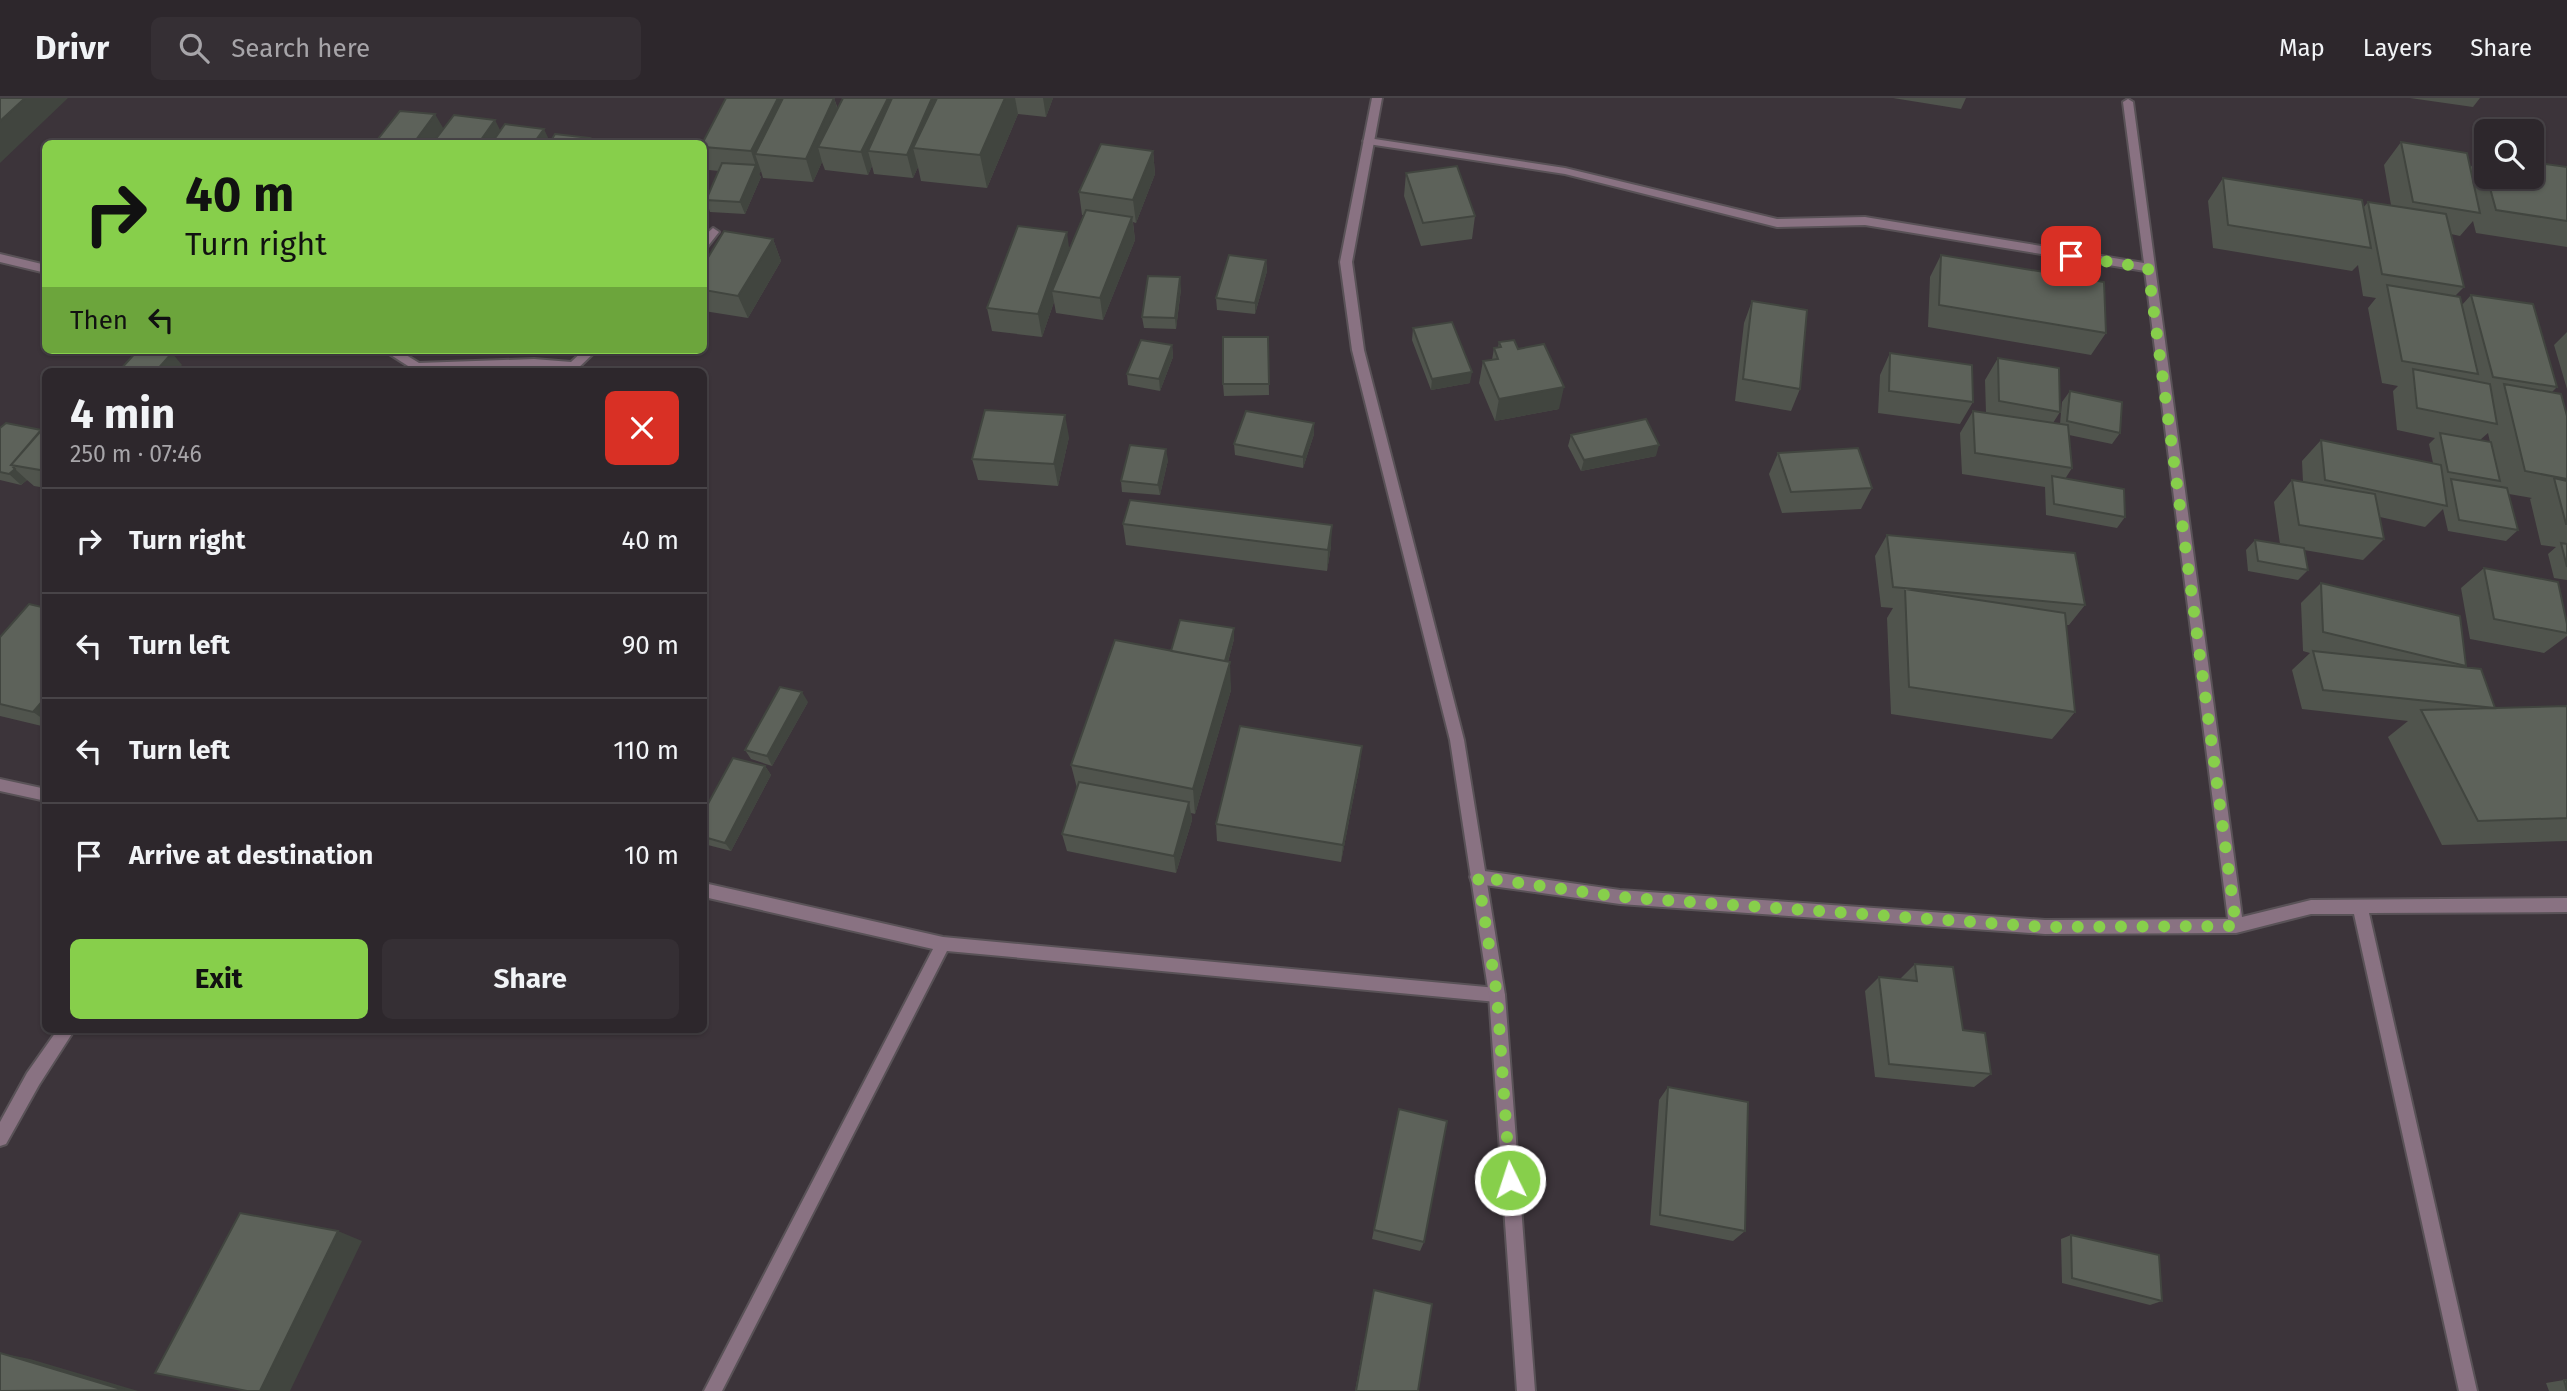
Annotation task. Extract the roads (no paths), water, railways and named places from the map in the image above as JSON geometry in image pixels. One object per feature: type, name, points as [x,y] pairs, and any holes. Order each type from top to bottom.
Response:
[{"type":"street","points":[[1377,98],[1346,262],[1357,350],[1457,740],[1497,995],[1526,1391]]},
{"type":"street","points":[[2128,103],[2236,926]]},
{"type":"street","points":[[1368,141],[1565,171],[1777,223],[1865,221],[2148,268]]},
{"type":"street","points":[[707,239],[713,232]]},
{"type":"street","points":[[0,258],[42,268]]},
{"type":"street","points":[[395,354],[418,367],[534,363],[565,368]]},
{"type":"street","points":[[572,368],[587,354]]},
{"type":"street","points":[[0,785],[42,794]]},
{"type":"street","points":[[1478,877],[1620,897],[2045,927],[2236,926],[2311,907],[2567,905]]},
{"type":"street","points":[[707,891],[943,944],[1497,995]]},
{"type":"street","points":[[2360,907],[2468,1391]]},
{"type":"street","points":[[713,1391],[943,944]]},
{"type":"street","points":[[0,1138],[33,1079],[64,1033]]}]
